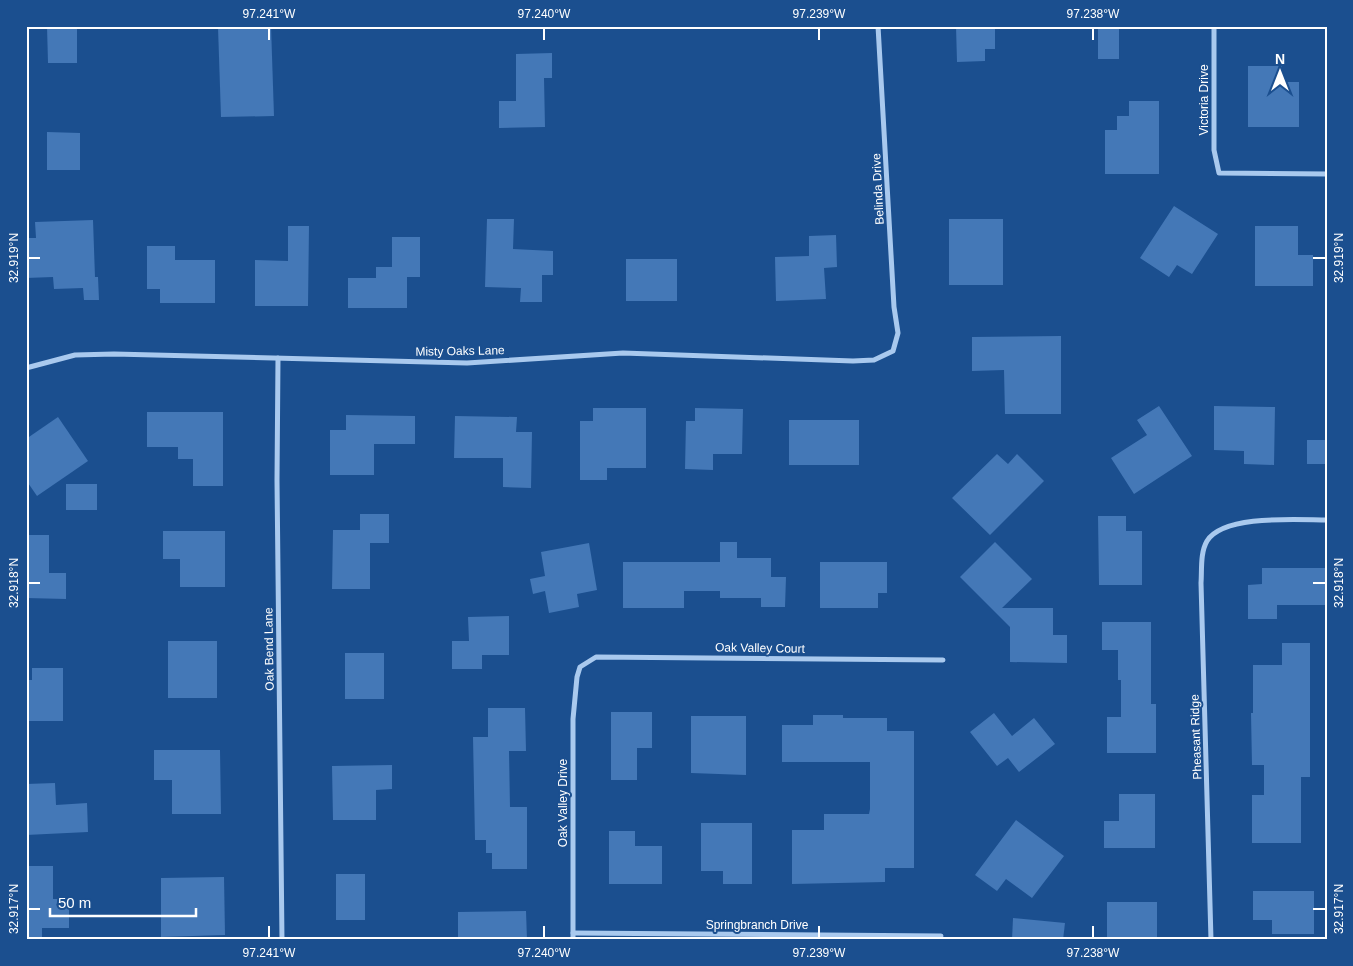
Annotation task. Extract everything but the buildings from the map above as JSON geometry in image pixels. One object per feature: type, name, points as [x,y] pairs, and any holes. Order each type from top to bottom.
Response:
[{"type":"street","name":"Belinda Drive","points":[[878,26],[894,307],[898,333],[893,351]]},
{"type":"street","name":"Victoria Drive","points":[[1214,26],[1214,150],[1219,174],[1327,174]]},
{"type":"street","name":"Misty Oaks Lane","points":[[26,368],[76,354],[467,363],[623,353],[853,361],[874,360],[893,351]]},
{"type":"street","name":"Oak Bend Lane","points":[[278,358],[277,480],[282,940]]},
{"type":"street","name":"Pheasant Ridge","points":[[1211,940],[1202,584],[1203,552],[1208,540],[1212,536],[1237,524],[1270,519],[1327,520]]},
{"type":"street","name":"Oak Valley Court","points":[[580,667],[596,657],[943,660]]},
{"type":"street","name":"Oak Valley Drive","points":[[573,937],[573,719],[580,667]]},
{"type":"street","name":"Springbranch Drive","points":[[573,937],[941,936]]}]
